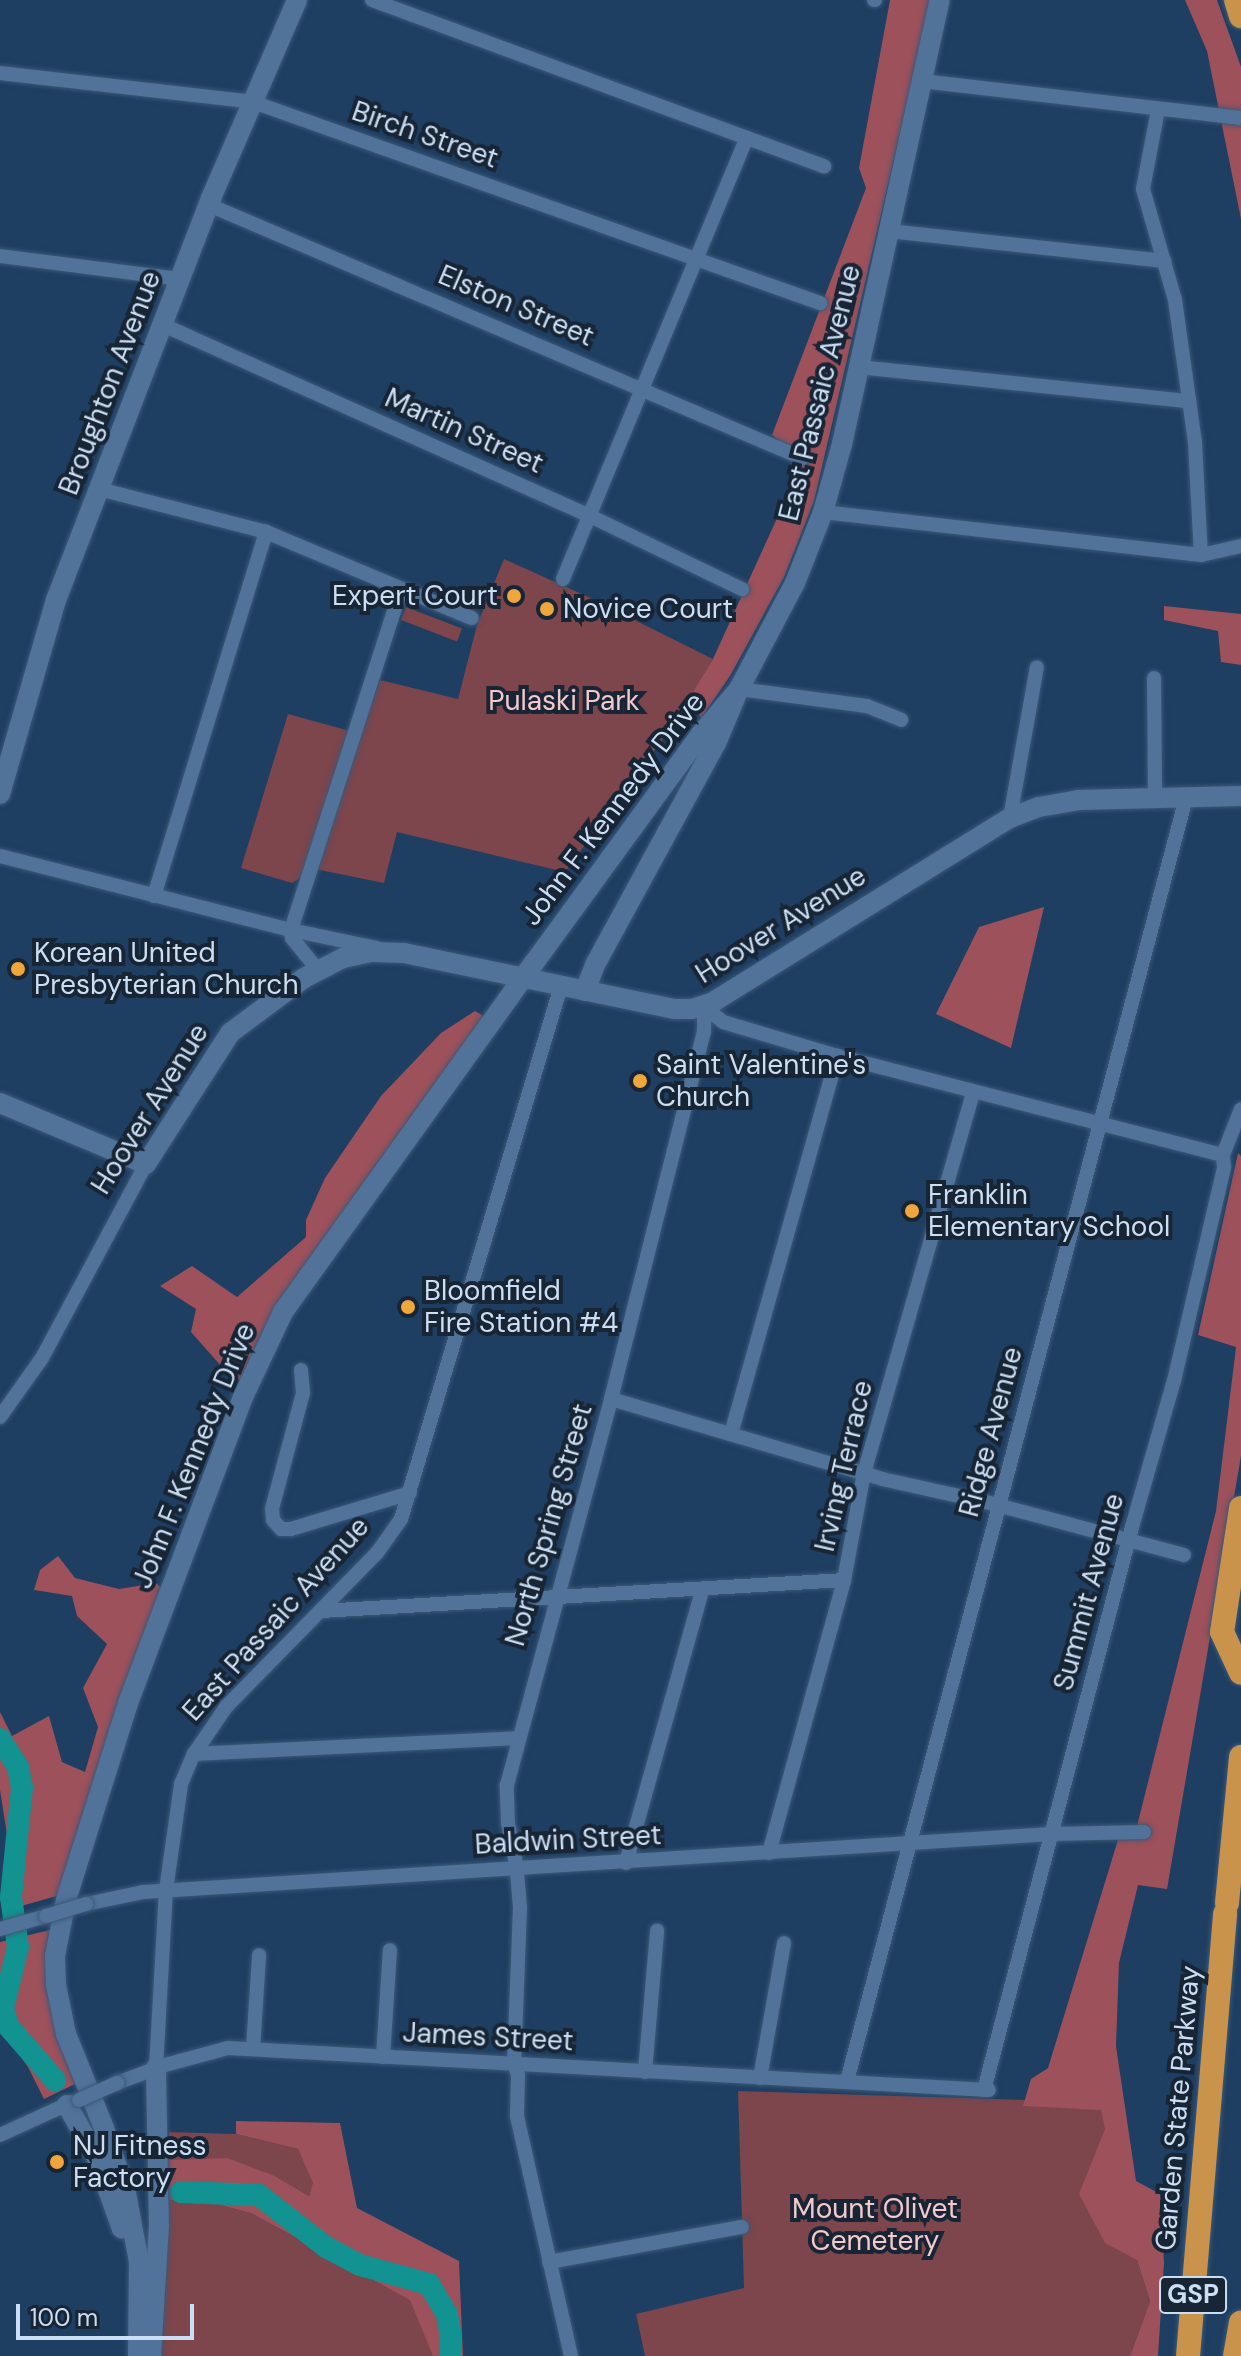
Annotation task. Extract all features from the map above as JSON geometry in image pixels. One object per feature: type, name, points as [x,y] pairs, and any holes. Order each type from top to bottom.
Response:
[{"type":"highway","points":[[1236,0],[1241,16]]},
{"type":"highway","points":[[1241,1508],[1222,1632],[1241,1673]]},
{"type":"highway","name":"Garden State Parkway","points":[[1188,2356],[1241,1757]]},
{"type":"highway","name":"GSP","points":[[1235,2356],[1241,2323]]},
{"type":"main road","name":"Broughton Avenue","points":[[0,794],[56,600],[209,205],[297,0]]},
{"type":"main road","name":"East Passaic Avenue","points":[[585,991],[596,963],[717,741],[739,689],[795,583],[823,512],[940,0]]},
{"type":"main road","name":"John F. Kennedy Drive","points":[[144,2353],[139,2262],[126,2193],[60,2010],[55,1956],[66,1900],[128,1703],[267,1341],[302,1283],[712,736],[739,689]]},
{"type":"main road","name":"Hoover Avenue","points":[[146,1164],[230,1033],[318,970],[356,955],[404,953],[674,1009],[704,1007],[1010,818],[1078,800],[1241,796]]},
{"type":"main road","points":[[0,1103],[146,1164]]},
{"type":"main road","points":[[144,2353],[159,2227],[156,2068]]},
{"type":"main road","points":[[73,2102],[121,2223],[133,2273],[144,2353]]},
{"type":"street","points":[[372,0],[824,166]]},
{"type":"street","name":"Birch Street","points":[[0,73],[253,102],[820,303]]},
{"type":"street","points":[[922,81],[1241,118]]},
{"type":"street","points":[[1158,110],[1143,189],[1175,300],[1189,401],[1201,555]]},
{"type":"street","points":[[563,579],[747,138]]},
{"type":"street","name":"Elston Street","points":[[209,205],[802,458]]},
{"type":"street","points":[[889,231],[1164,261]]},
{"type":"street","points":[[0,256],[180,279]]},
{"type":"street","name":"Martin Street","points":[[163,325],[590,516],[742,589]]},
{"type":"street","points":[[858,367],[1189,401]]},
{"type":"street","points":[[99,489],[266,532],[472,618]]},
{"type":"street","points":[[823,512],[1201,555],[1241,546]]},
{"type":"street","points":[[154,896],[266,532]]},
{"type":"street","points":[[318,970],[292,938],[291,930],[401,589]]},
{"type":"street","points":[[1010,818],[1037,667]]},
{"type":"street","points":[[1154,678],[1155,797]]},
{"type":"street","points":[[739,689],[867,706],[901,720]]},
{"type":"street","name":"Ridge Avenue","points":[[847,2081],[913,1844],[998,1505],[1186,798]]},
{"type":"street","points":[[0,856],[291,930],[404,953]]},
{"type":"street","name":"East Passaic Avenue","points":[[156,2068],[166,1890],[181,1784],[194,1754],[226,1707],[391,1537],[410,1493],[561,986]]},
{"type":"street","points":[[704,1007],[723,1022],[837,1056],[1223,1155]]},
{"type":"street","name":"North Spring Street","points":[[571,2356],[517,2116],[518,2075],[514,2064],[521,1948],[517,1869],[508,1823],[507,1785],[517,1738],[611,1399],[704,1032],[704,1007]]},
{"type":"street","points":[[731,1434],[837,1056]]},
{"type":"street","name":"Irving Terrace","points":[[769,1853],[844,1580],[864,1473],[973,1092]]},
{"type":"street","name":"Summit Avenue","points":[[987,2090],[1051,1834],[1174,1381],[1224,1167],[1223,1155],[1241,1109]]},
{"type":"street","name":"Hoover Avenue","points":[[0,1417],[42,1358],[106,1233],[146,1164]]},
{"type":"street","points":[[301,1370],[303,1393],[272,1509],[273,1520],[281,1529],[291,1529],[410,1493]]},
{"type":"street","points":[[611,1399],[864,1473],[1184,1555]]},
{"type":"street","points":[[321,1611],[844,1580]]},
{"type":"street","points":[[626,1863],[702,1590]]},
{"type":"street","points":[[194,1754],[517,1738]]},
{"type":"street","name":"Baldwin Street","points":[[0,1929],[122,1894],[166,1890],[1051,1834],[1144,1832]]},
{"type":"street","points":[[645,2072],[657,1931]]},
{"type":"street","points":[[760,2078],[784,1943]]},
{"type":"street","points":[[383,2057],[390,1950]]},
{"type":"street","points":[[253,2049],[259,1955]]},
{"type":"street","name":"James Street","points":[[0,2135],[117,2083],[212,2050],[253,2049],[987,2090]]},
{"type":"street","points":[[549,2262],[742,2227]]},
{"type":"green space","name":"Pulaski Park","points":[[504,559],[713,659],[668,732],[565,872],[397,832],[384,883],[315,869],[292,883],[241,868],[288,714],[361,734],[380,680],[458,699],[477,625]]},
{"type":"green space","points":[[406,607],[462,629],[457,642],[401,620]]},
{"type":"green space","name":"Mount Olivet Cemetery","points":[[738,2091],[1120,2103],[1137,2260],[1150,2301],[1130,2356],[645,2356],[636,2314],[744,2288]]},
{"type":"green space","points":[[169,2132],[236,2134],[298,2149],[314,2183],[309,2196],[275,2176],[168,2160]]},
{"type":"green space","points":[[169,2200],[212,2203],[251,2213],[375,2281],[432,2290],[443,2356],[160,2356]]},
{"type":"shaded area","points":[[890,0],[931,0],[814,501],[784,577],[730,676],[701,718],[691,699],[668,732],[713,659],[803,461],[772,435],[866,188],[859,168]]},
{"type":"shaded area","points":[[1185,0],[1217,0],[1241,67],[1241,219],[1207,51]]},
{"type":"shaded area","points":[[1164,606],[1241,614],[1241,665],[1221,662],[1218,631],[1164,620]]},
{"type":"shaded area","points":[[1044,907],[1011,1048],[936,1014],[979,927]]},
{"type":"shaded area","points":[[475,1011],[487,1018],[309,1262],[262,1332],[241,1381],[229,1375],[191,1332],[196,1309],[160,1286],[192,1266],[237,1297],[306,1237],[306,1220],[325,1178],[381,1096],[441,1033]]},
{"type":"shaded area","points":[[1238,1153],[1241,1156],[1241,1456],[1167,1889],[1138,1885],[1119,1963],[1116,2046],[1136,2181],[1160,2194],[1164,2263],[1158,2356],[1130,2356],[1150,2301],[1137,2260],[1105,2243],[1079,2194],[1105,2129],[1101,2110],[1023,2106],[1031,2079],[1048,2068],[1121,1830],[1136,1830],[1216,1511],[1236,1347],[1198,1335]]},
{"type":"shaded area","points":[[58,1556],[75,1578],[119,1589],[156,1583],[163,1589],[60,1895],[7,1910],[8,1841],[0,1790],[0,1712],[12,1736],[49,1716],[62,1762],[85,1772],[98,1727],[83,1688],[107,1644],[77,1616],[72,1596],[34,1590],[40,1570]]},
{"type":"shaded area","points":[[50,1930],[77,2083],[44,2099],[28,2067],[0,2027],[0,1942]]},
{"type":"shaded area","points":[[236,2121],[340,2123],[357,2208],[459,2261],[463,2356],[433,2356],[410,2300],[251,2213],[212,2203],[169,2200],[168,2160],[227,2158],[275,2176],[309,2196],[313,2183],[298,2149],[236,2134]]},
{"type":"waterway","points":[[0,1739],[18,1767],[22,1787],[11,1897],[18,1947],[3,2008],[8,2026],[55,2080]]},
{"type":"waterway","points":[[181,2192],[259,2195],[326,2247],[360,2265],[429,2284],[447,2314],[450,2356]]},
{"type":"place","name":"Expert Court","points":[[514,596]]},
{"type":"place","name":"Novice Court","points":[[547,609]]},
{"type":"place","name":"Korean United Presbyterian Church","points":[[18,969]]},
{"type":"place","name":"Saint Valentine's Church","points":[[640,1081]]},
{"type":"place","name":"Franklin Elementary School","points":[[912,1211]]},
{"type":"place","name":"Bloomfield Fire Station #4","points":[[408,1307]]},
{"type":"place","name":"NJ Fitness Factory","points":[[57,2162]]}]
